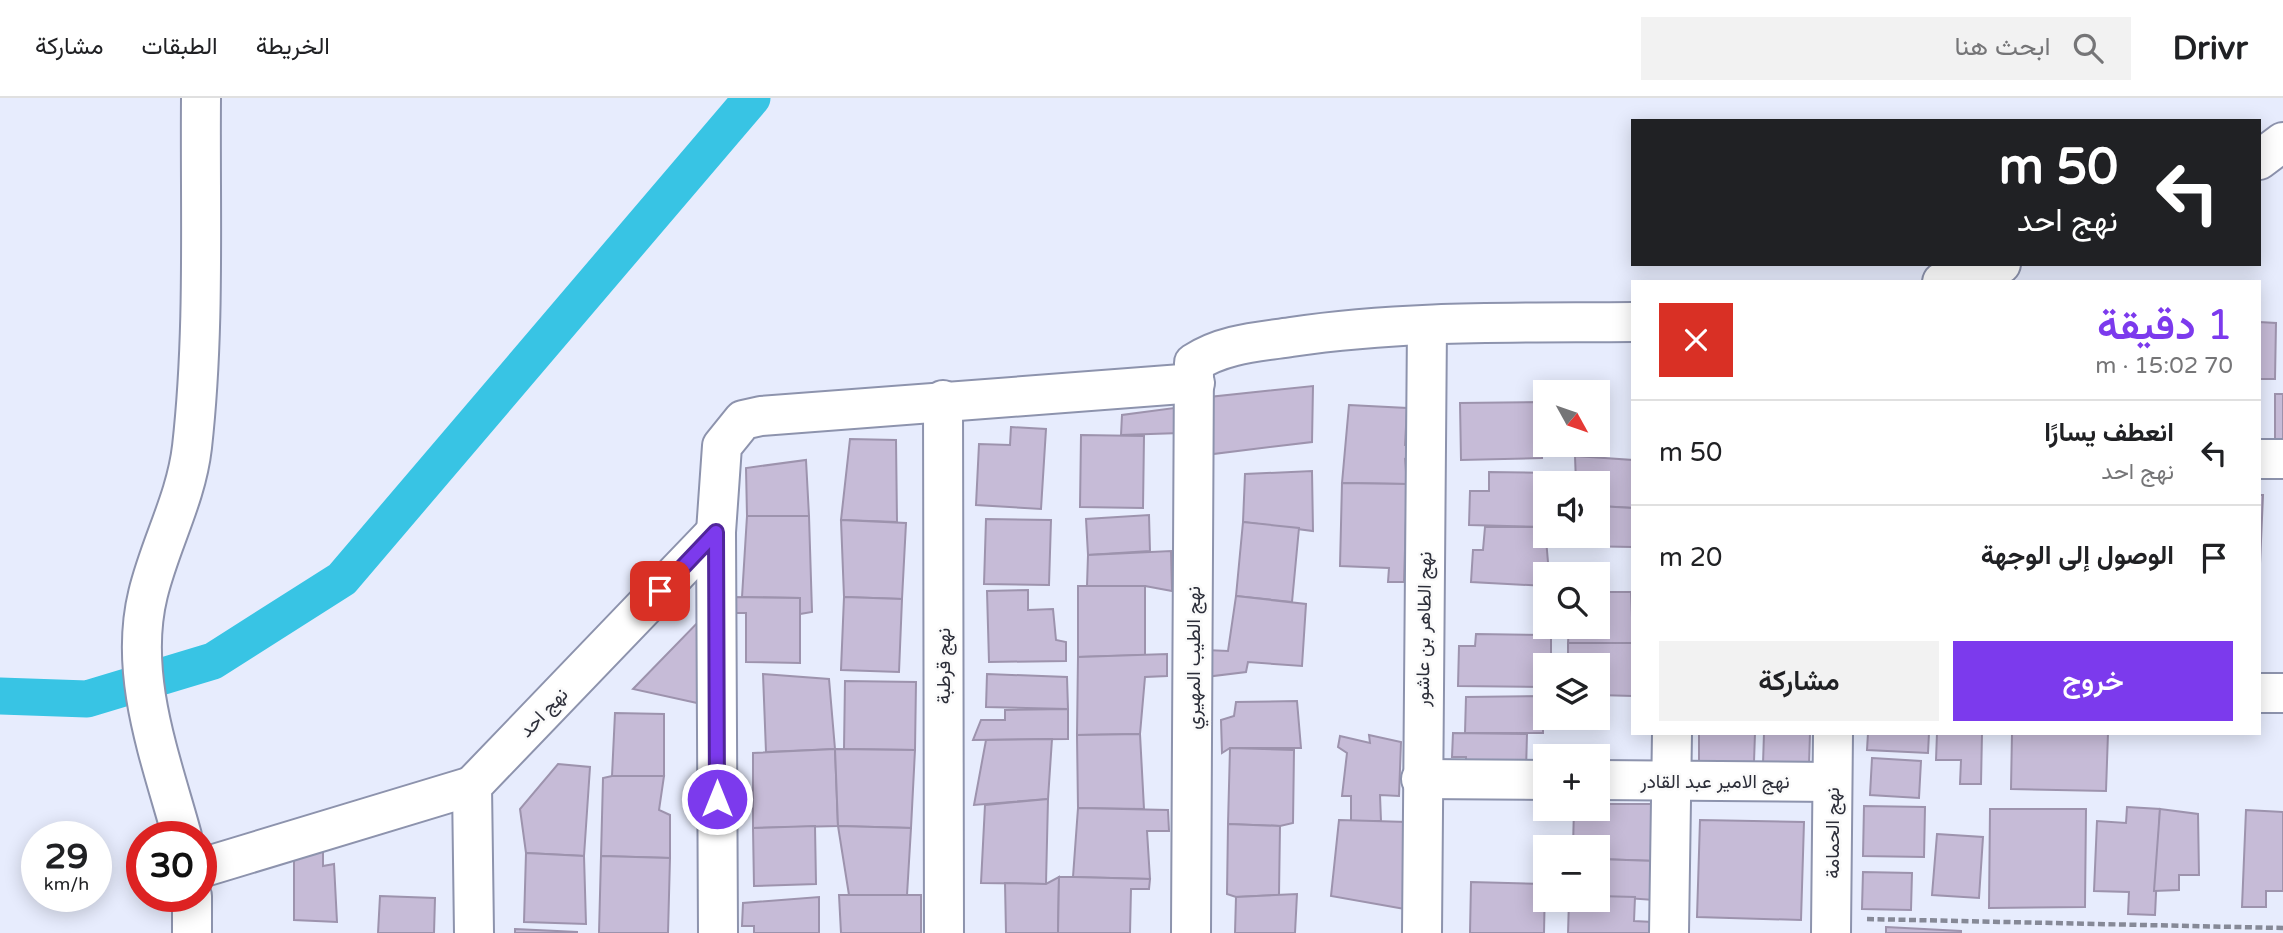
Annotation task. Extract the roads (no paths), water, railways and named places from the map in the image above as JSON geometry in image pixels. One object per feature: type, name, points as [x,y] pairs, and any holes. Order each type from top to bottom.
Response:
[{"type":"street","points":[[178,821],[149,718],[140,638],[148,592],[178,511],[192,449],[197,362],[201,98]]},
{"type":"street","points":[[2261,158],[2283,142]]},
{"type":"street","points":[[1949,280],[1994,266]]},
{"type":"street","points":[[718,933],[716,532],[722,446],[743,420],[761,416],[943,400],[1195,383],[1194,363],[1212,351],[1362,326],[1631,322]]},
{"type":"street","name":"نهج الطاهر بن عاشور","points":[[1422,933],[1421,779],[1427,325]]},
{"type":"street","name":"نهج الطيب المهيري","points":[[1191,933],[1195,383]]},
{"type":"street","name":"نهج قرطبة","points":[[943,400],[944,933]]},
{"type":"street","points":[[2261,459],[2283,459]]},
{"type":"street","name":"نهج احد","points":[[472,786],[716,532]]},
{"type":"street","points":[[2261,693],[2283,693]]},
{"type":"street","points":[[1670,933],[1672,735]]},
{"type":"street","name":"نهج الحمامة","points":[[1831,925],[1833,735]]},
{"type":"street","points":[[1421,779],[1533,780]]},
{"type":"street","name":"نهج الامير عبد القادر","points":[[1610,780],[1832,782]]},
{"type":"street","points":[[217,863],[416,806],[472,786],[474,933]]},
{"type":"street","points":[[192,912],[192,933]]},
{"type":"waterway","points":[[0,696],[87,699],[213,661],[342,579],[752,98]]}]
